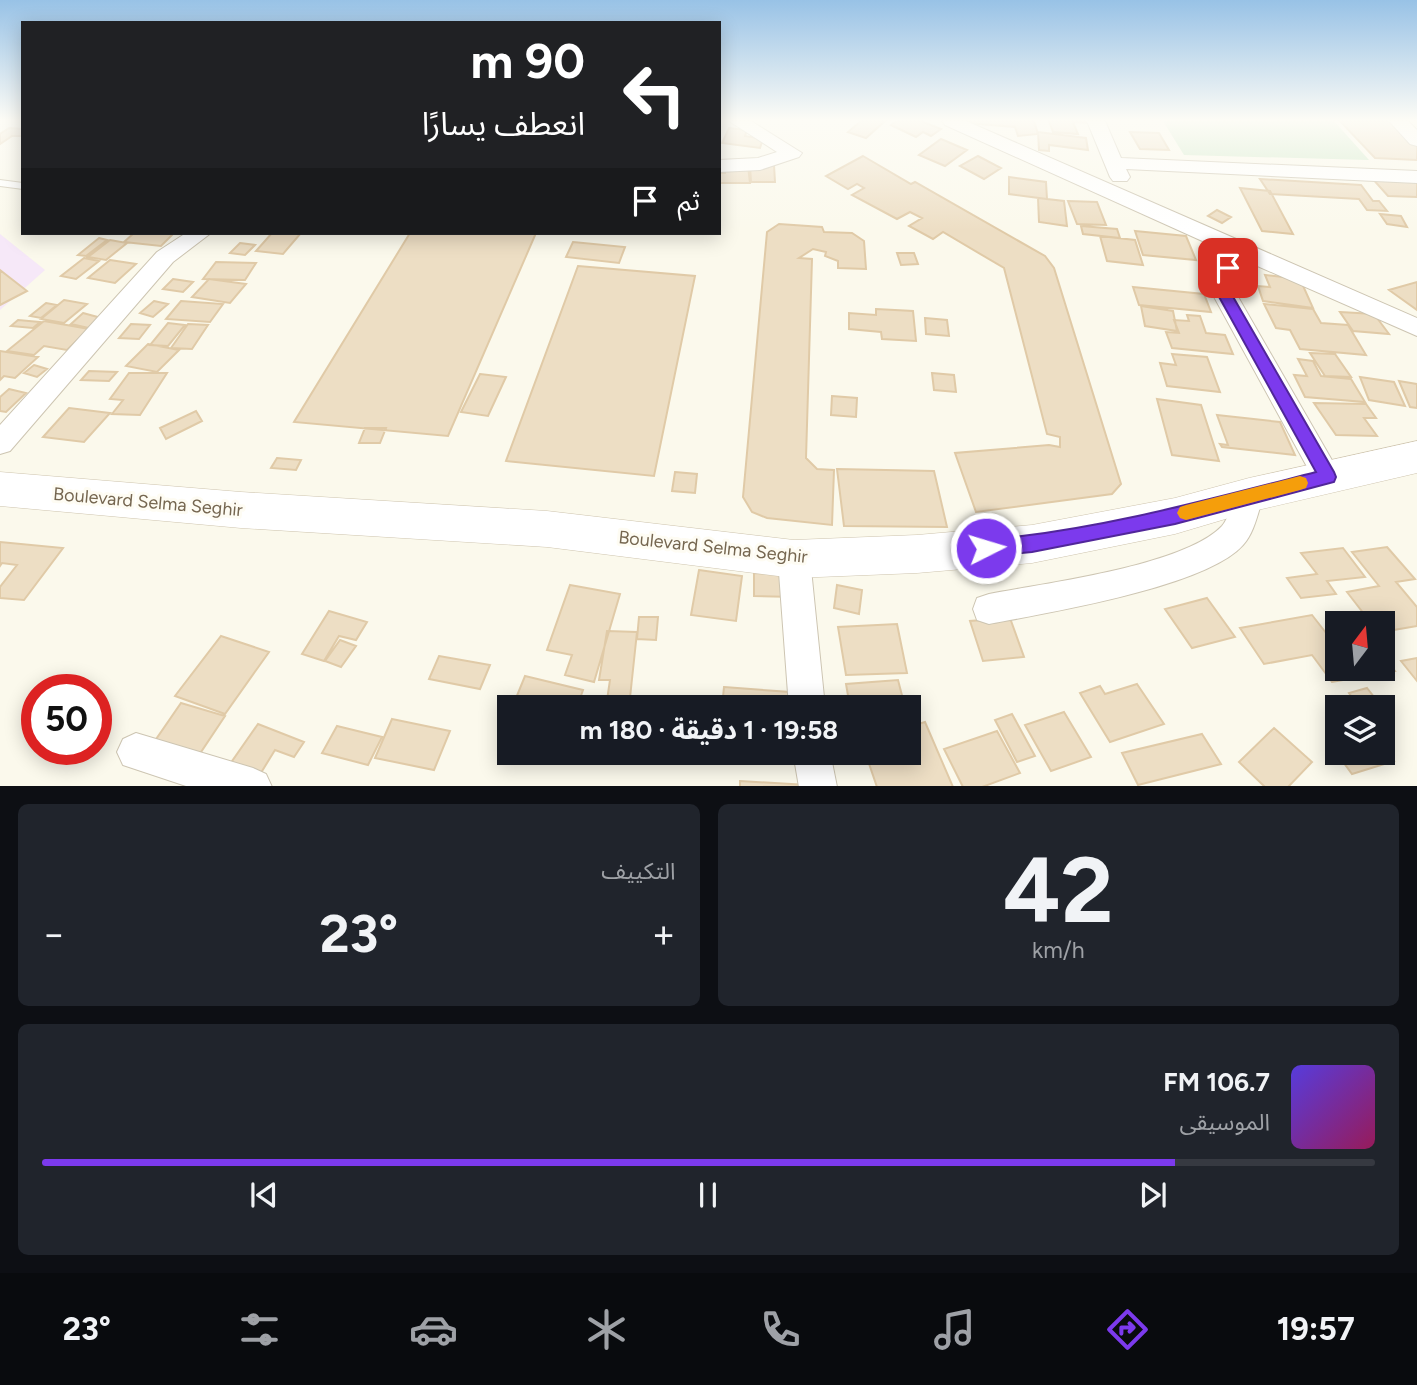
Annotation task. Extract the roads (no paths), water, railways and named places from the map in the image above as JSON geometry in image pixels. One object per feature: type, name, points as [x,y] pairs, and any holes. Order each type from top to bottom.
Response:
[{"type":"main road","name":"Boulevard Selma Seghir","points":[[0,489],[242,510],[547,529],[794,559],[917,554],[1032,544],[1175,516],[1250,495],[1417,457]]},
{"type":"street","points":[[721,166],[760,164],[778,158]]},
{"type":"street","points":[[1033,158],[1244,250],[1416,330]]},
{"type":"street","points":[[1112,158],[1130,201]]},
{"type":"street","points":[[1114,163],[1417,177]]},
{"type":"street","points":[[0,443],[165,257],[197,235]]},
{"type":"street","points":[[1244,250],[1228,268],[1225,295],[1327,477]]},
{"type":"street","points":[[989,609],[1135,577],[1205,555],[1233,536],[1250,495]]},
{"type":"street","points":[[794,559],[806,695]]},
{"type":"street","points":[[136,752],[253,786]]},
{"type":"street","points":[[814,765],[818,786]]},
{"type":"lane","points":[[0,183],[21,186]]}]
